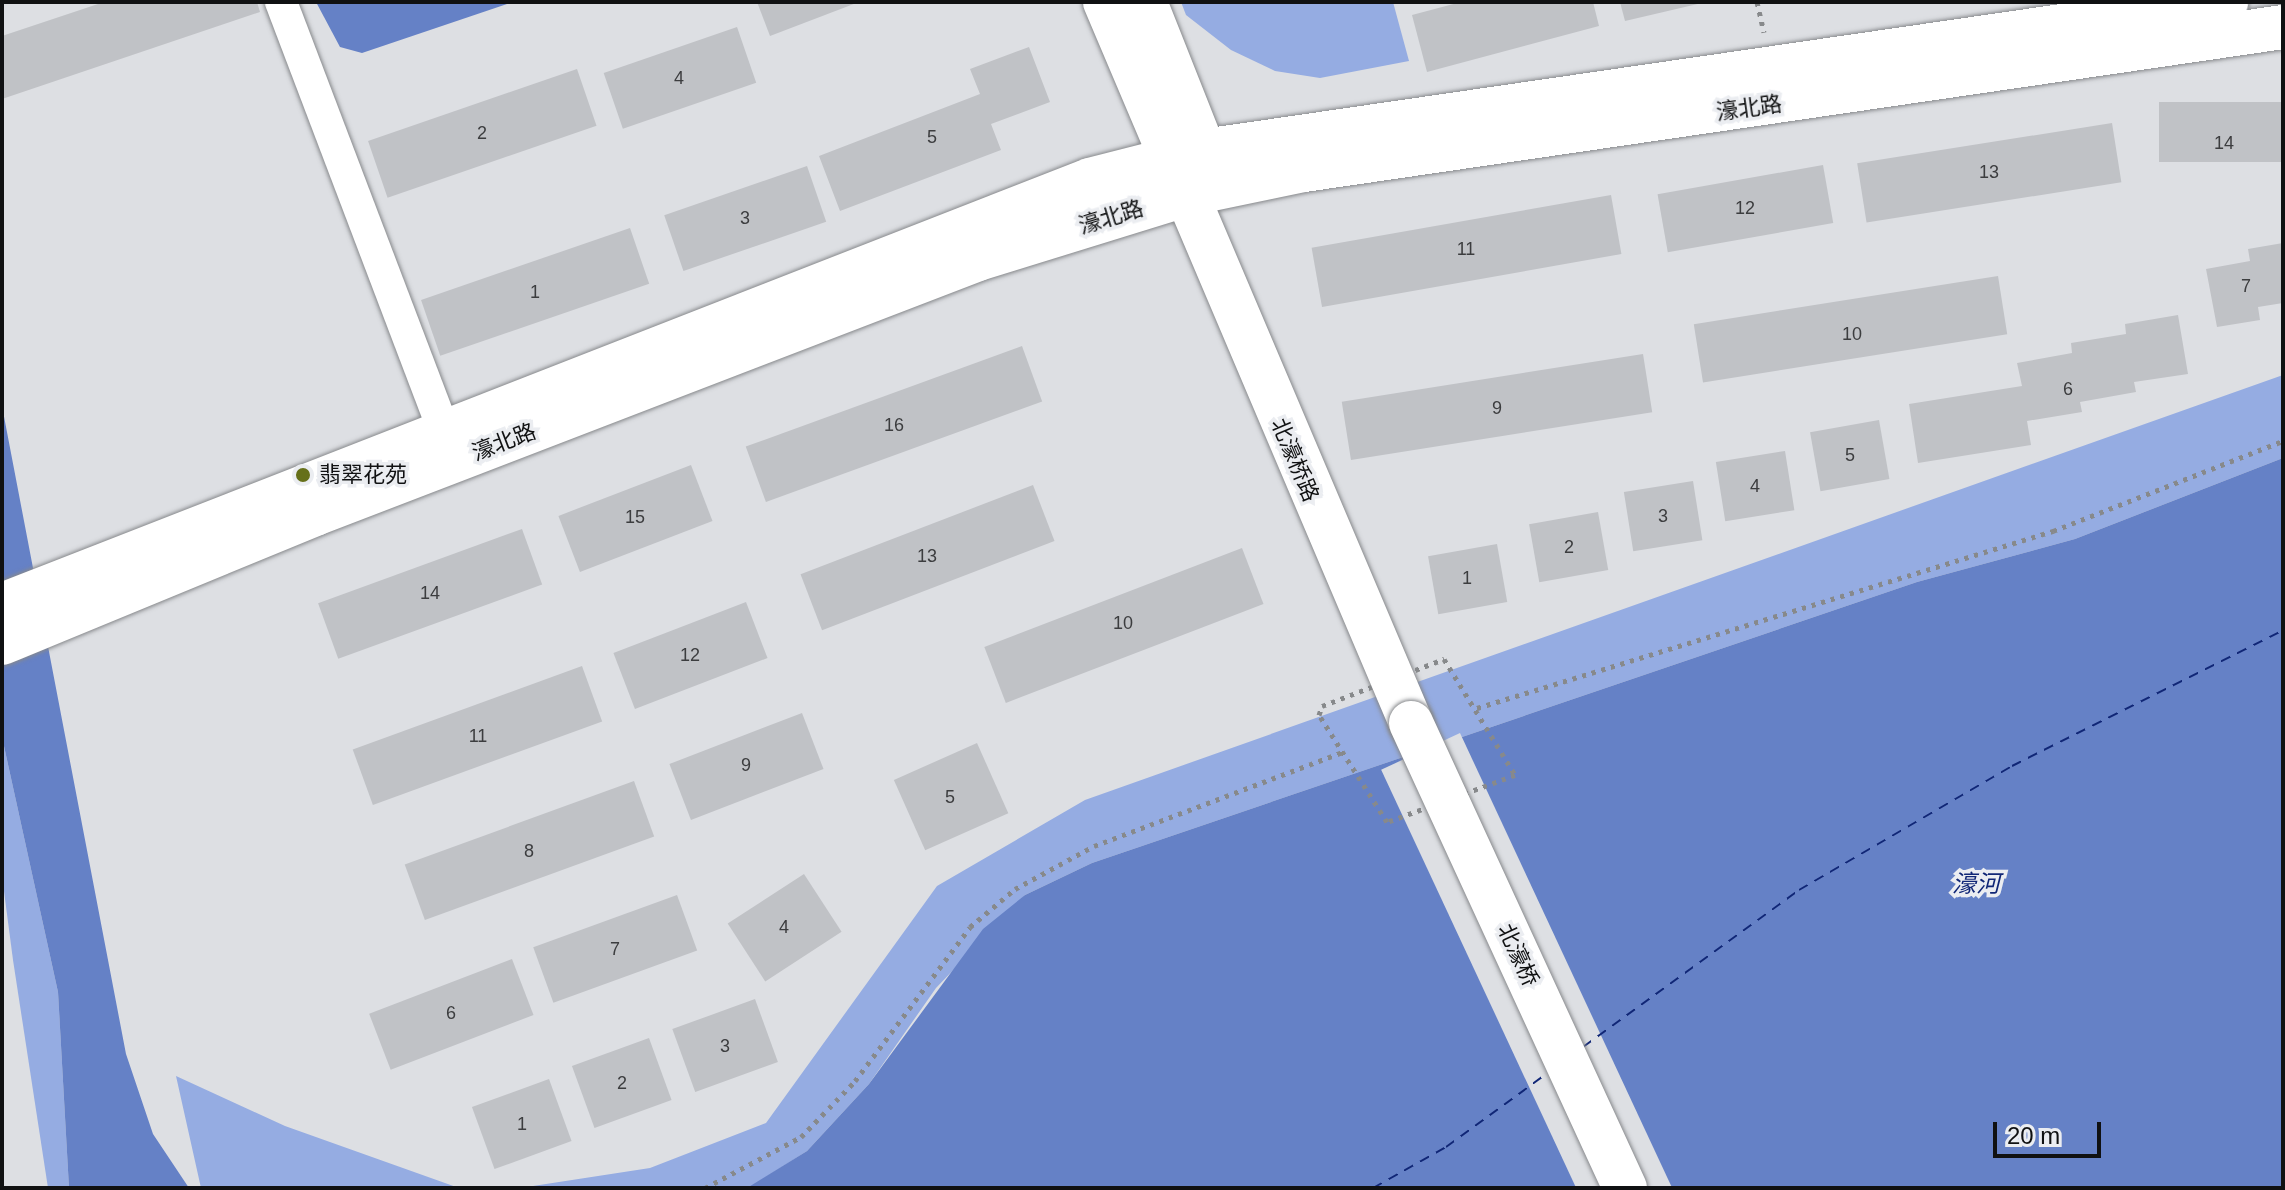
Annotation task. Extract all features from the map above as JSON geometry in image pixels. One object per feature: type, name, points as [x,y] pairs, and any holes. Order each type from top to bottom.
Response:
[{"type":"street","points":[[281,2],[450,446]]},
{"type":"street","name":"北濠桥路","points":[[1105,2],[1186,168]]},
{"type":"street","name":"北濠桥路","points":[[1145,2],[1186,168],[1262,382],[1411,723]]},
{"type":"street","name":"濠北路","points":[[2,643],[52,602],[450,446],[1090,180],[1186,168],[2043,14],[2226,2]]},
{"type":"street","name":"濠北路","points":[[1186,168],[1304,170],[2283,27]]},
{"type":"street","name":"濠北路","points":[[2,605],[52,602]]},
{"type":"street","name":"北濠桥","points":[[1411,723],[1625,1188]]},
{"type":"path","points":[[1477,708],[2053,531],[2283,441]]},
{"type":"path","points":[[705,1188],[801,1137],[855,1081],[970,927],[1015,889],[1094,846],[1346,751]]},
{"type":"shaded area","points":[[1181,2],[1393,2],[1409,61],[1320,78],[1275,71],[1231,50],[1186,15]]},
{"type":"shaded area","points":[[2283,375],[2283,458],[2075,539],[1917,582],[1092,863],[1025,895],[936,988],[869,1084],[807,1151],[750,1187],[520,1188],[650,1168],[766,1123],[937,886],[1085,800]]},
{"type":"shaded area","points":[[2,737],[58,992],[69,1188],[48,1188],[13,960],[2,876]]},
{"type":"shaded area","points":[[176,1076],[285,1126],[459,1188],[201,1188]]},
{"type":"water","points":[[316,2],[513,2],[362,53],[340,47]]},
{"type":"water","points":[[2,406],[126,1054],[153,1134],[189,1188],[69,1188],[58,992],[2,737]]},
{"type":"water","name":"濠河","points":[[2283,458],[2283,1188],[747,1188],[807,1151],[869,1084],[983,929],[1025,895],[1092,863],[1917,582],[2075,539]]},
{"type":"pier","points":[[1460,733],[1672,1188],[1576,1188],[1381,770]]},
{"type":"building","points":[[104,2],[257,2],[260,12],[2,99],[2,36]]},
{"type":"building","points":[[757,2],[859,2],[770,36]]},
{"type":"building","points":[[1461,2],[1593,2],[1599,26],[1427,72],[1412,15]]},
{"type":"building","points":[[1620,2],[1702,2],[1702,3],[1625,21]]},
{"type":"building","points":[[737,27],[756,83],[623,129],[604,73]]},
{"type":"building","points":[[1029,47],[1050,102],[991,124],[1001,150],[840,211],[819,156],[980,94],[970,69]]},
{"type":"building","points":[[577,69],[597,126],[388,198],[368,141]]},
{"type":"building","points":[[2159,102],[2283,102],[2283,162],[2159,162]]},
{"type":"building","points":[[2112,123],[2121,182],[1867,223],[1857,163]]},
{"type":"building","points":[[1823,165],[1833,223],[1668,252],[1658,194]]},
{"type":"building","points":[[807,166],[826,222],[683,271],[664,215]]},
{"type":"building","points":[[1611,195],[1621,254],[1322,307],[1312,248]]},
{"type":"building","points":[[630,228],[649,284],[440,356],[421,300]]},
{"type":"building","points":[[2283,243],[2283,303],[2258,307],[2260,320],[2217,327],[2206,269],[2250,261],[2248,249]]},
{"type":"building","points":[[1998,276],[2007,334],[1703,382],[1694,324]]},
{"type":"building","points":[[2178,315],[2188,374],[2134,382],[2136,392],[2080,402],[2082,412],[2027,421],[2031,445],[1918,463],[1909,404],[2022,386],[2017,363],[2072,353],[2071,343],[2126,334],[2125,324]]},
{"type":"building","points":[[1022,346],[1042,401],[766,502],[746,447]]},
{"type":"building","points":[[1643,354],[1652,412],[1351,460],[1342,402]]},
{"type":"building","points":[[1879,420],[1889,479],[1820,491],[1810,432]]},
{"type":"building","points":[[1785,451],[1794,510],[1725,521],[1716,462]]},
{"type":"building","points":[[691,465],[713,521],[580,572],[558,516]]},
{"type":"building","points":[[1693,481],[1702,540],[1633,551],[1624,492]]},
{"type":"building","points":[[1033,485],[1055,541],[822,630],[801,574]]},
{"type":"building","points":[[1598,512],[1608,570],[1539,582],[1529,524]]},
{"type":"building","points":[[522,529],[542,584],[338,659],[318,603]]},
{"type":"building","points":[[1497,544],[1507,602],[1438,614],[1428,556]]},
{"type":"building","points":[[1242,548],[1264,604],[1006,703],[984,647]]},
{"type":"building","points":[[746,602],[768,658],[635,709],[613,653]]},
{"type":"building","points":[[582,666],[602,721],[373,805],[353,749]]},
{"type":"building","points":[[802,713],[824,769],[691,820],[669,764]]},
{"type":"building","points":[[977,743],[1008,813],[925,850],[894,780]]},
{"type":"building","points":[[634,781],[654,836],[425,920],[405,864]]},
{"type":"building","points":[[804,874],[842,932],[765,981],[728,924]]},
{"type":"building","points":[[677,895],[697,950],[553,1003],[533,947]]},
{"type":"building","points":[[512,959],[534,1015],[391,1070],[369,1014]]},
{"type":"building","points":[[755,999],[778,1062],[695,1092],[672,1029]]},
{"type":"building","points":[[649,1038],[672,1100],[595,1128],[572,1066]]},
{"type":"building","points":[[549,1079],[572,1141],[495,1169],[472,1107]]},
{"type":"ferry route","points":[[1583,1047],[1799,890],[2012,766],[2283,630]]},
{"type":"ferry route","points":[[1373,1188],[1446,1147],[1549,1072]]},
{"type":"place","name":"翡翠花苑","points":[[303,475]]}]
